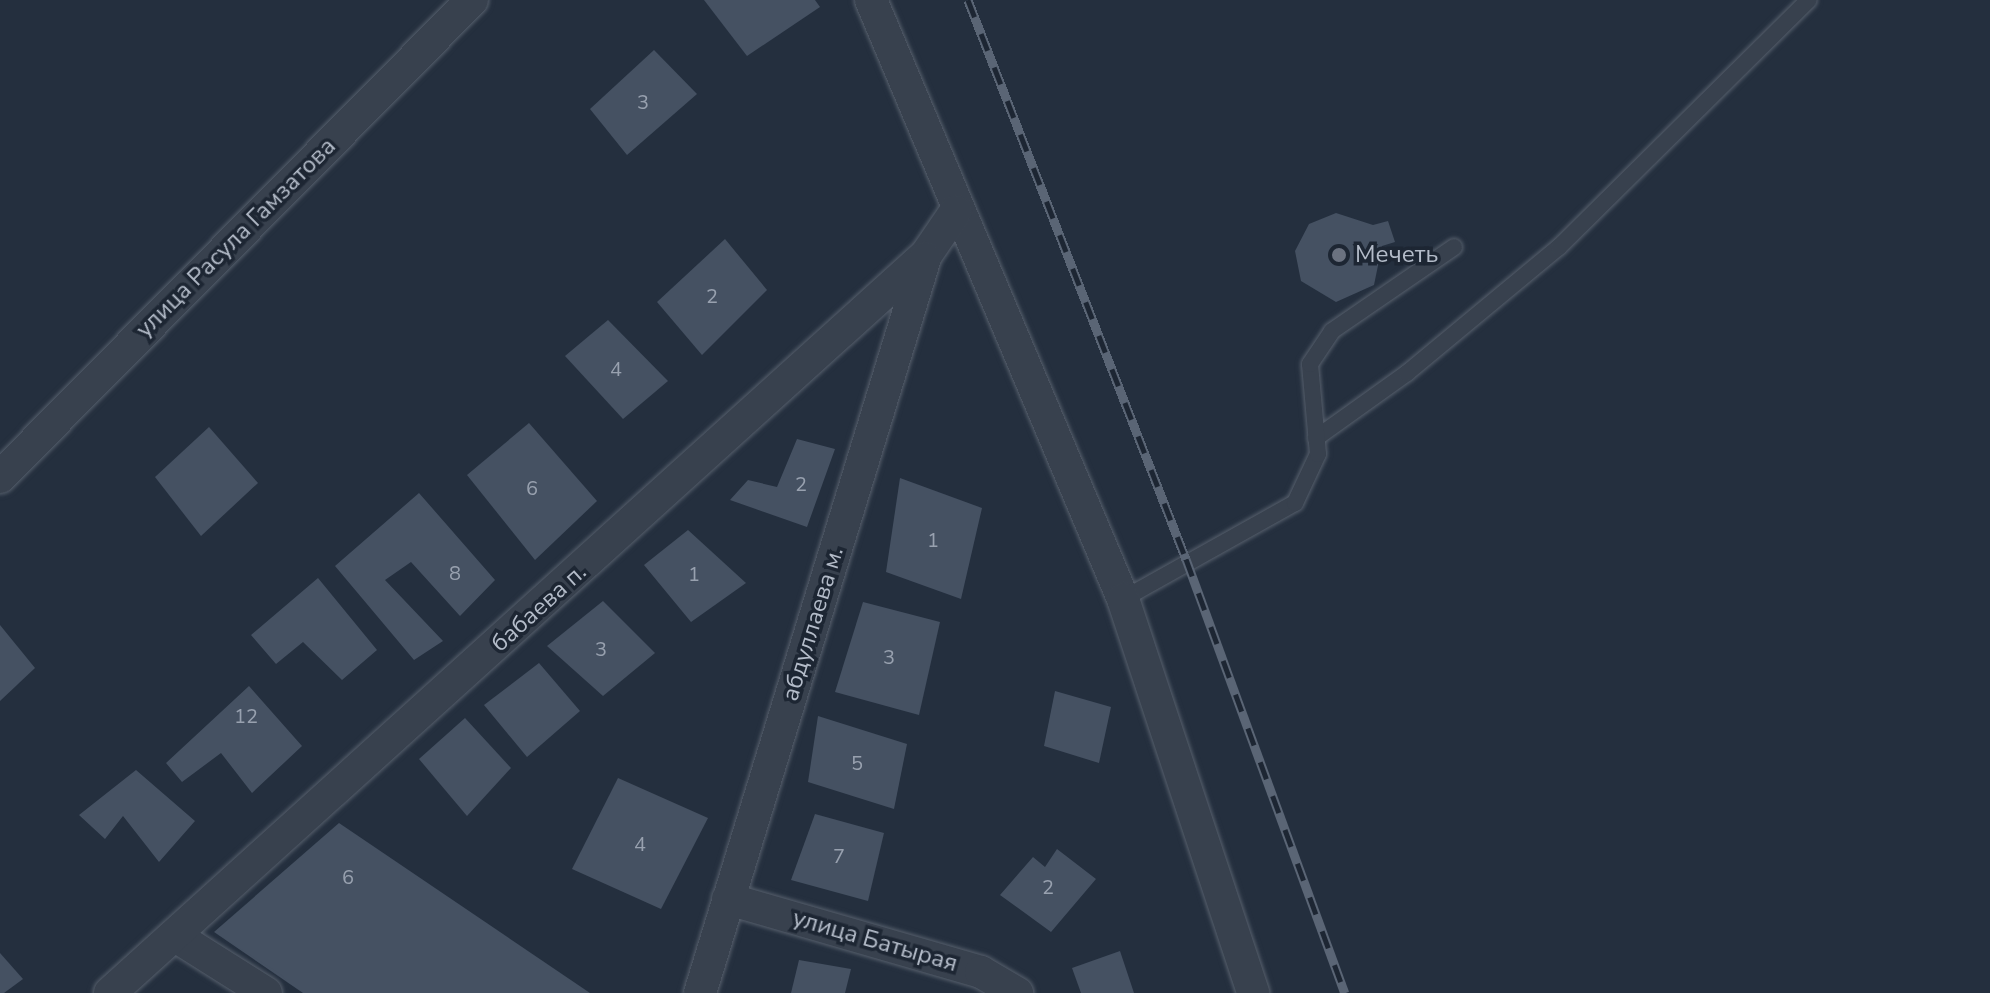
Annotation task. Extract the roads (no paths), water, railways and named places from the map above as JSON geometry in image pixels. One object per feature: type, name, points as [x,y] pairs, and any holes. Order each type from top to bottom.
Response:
[{"type":"street","name":"улица Расула Гамзатова","points":[[0,477],[472,0]]},
{"type":"street","points":[[871,0],[956,211],[1123,599],[1253,993]]},
{"type":"street","name":"бабаева п.","points":[[110,993],[177,937],[926,255],[956,211]]},
{"type":"street","name":"абдуллаева м.","points":[[700,993],[926,255]]},
{"type":"street","name":"улица Батырая","points":[[728,899],[981,972],[1017,993]]},
{"type":"street","points":[[177,937],[266,993]]},
{"type":"lane","points":[[1316,438],[1407,373],[1559,247],[1809,0]]},
{"type":"lane","points":[[1123,599],[1295,503],[1318,454],[1310,364],[1332,331],[1454,247]]},
{"type":"railway","points":[[968,0],[1186,559],[1345,993]]},
{"type":"place","name":"Мечеть","points":[[1339,255]]}]
